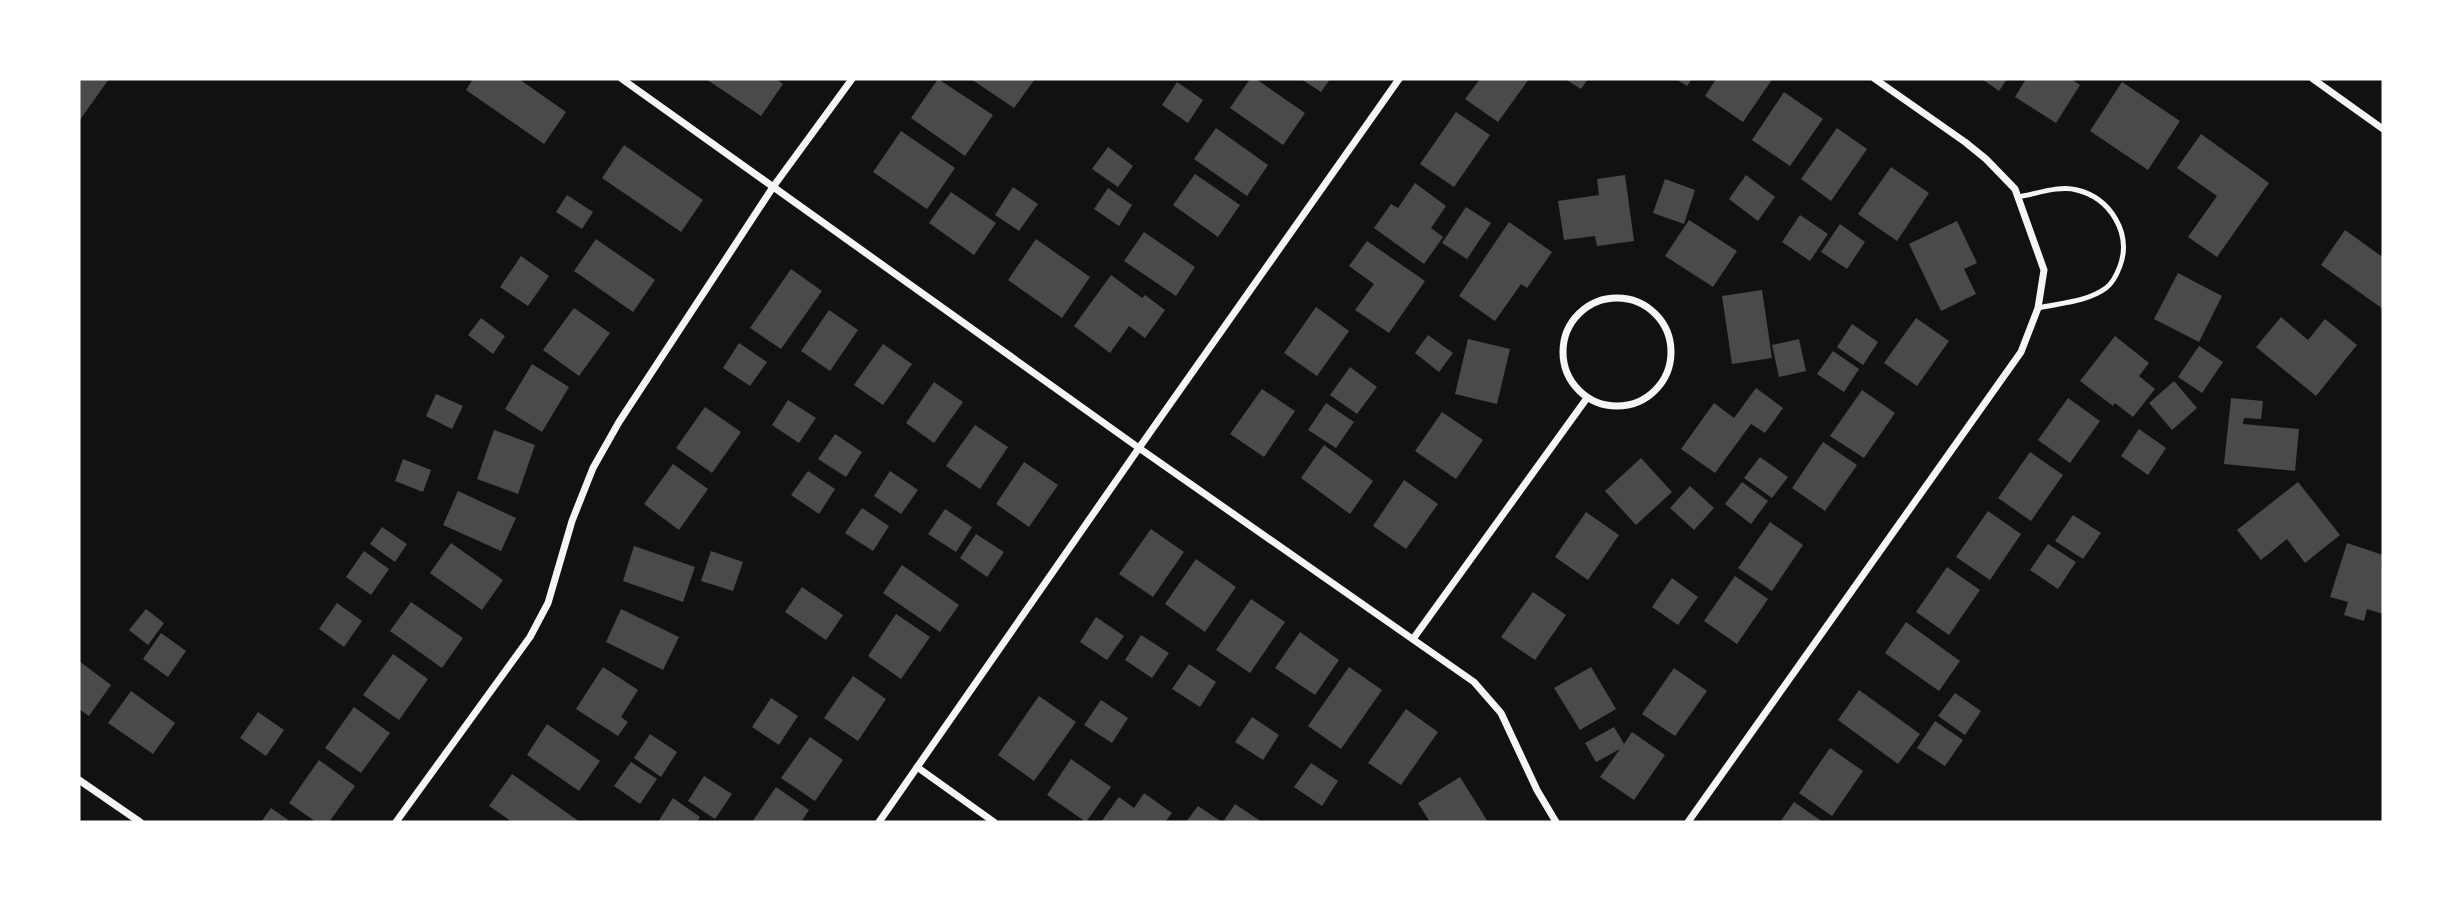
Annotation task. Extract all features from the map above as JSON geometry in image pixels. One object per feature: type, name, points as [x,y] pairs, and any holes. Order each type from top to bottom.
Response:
[{"type":"street","points":[[622,79],[1139,448],[1474,682],[1494,703],[1556,822]]},
{"type":"street","points":[[396,822],[530,637],[548,603],[572,521],[593,468],[619,422],[773,187],[852,79]]},
{"type":"street","points":[[879,822],[1399,79]]},
{"type":"street","points":[[1688,822],[2021,352],[2038,308],[2043,270],[2015,189],[1965,142],[1875,79]]},
{"type":"street","points":[[2313,79],[2383,129]]},
{"type":"street","points":[[1600,300],[1634,300],[1649,308],[1662,321],[1670,339],[1672,357],[1667,375],[1656,391],[1641,401],[1623,406],[1604,405],[1587,398],[1574,386],[1566,371],[1563,354],[1565,337],[1572,321],[1584,309],[1600,300]]},
{"type":"street","points":[[1413,639],[1587,398]]},
{"type":"street","points":[[917,768],[994,822]]},
{"type":"street","points":[[79,780],[140,822]]},
{"type":"lane","points":[[2018,197],[2066,189],[2084,193],[2103,204],[2114,216],[2124,244],[2117,275],[2108,287],[2079,300],[2038,308]]},
{"type":"building","points":[[79,79],[109,79],[79,121]]},
{"type":"building","points":[[473,79],[519,79],[566,112],[544,144],[466,90]]},
{"type":"building","points":[[706,79],[776,79],[783,84],[761,116]]},
{"type":"building","points":[[938,79],[993,115],[965,156],[911,118]]},
{"type":"building","points":[[971,79],[1035,79],[1014,108]]},
{"type":"building","points":[[1250,79],[1256,79],[1305,113],[1283,145],[1230,108]]},
{"type":"building","points":[[1301,79],[1330,79],[1321,92]]},
{"type":"building","points":[[1480,79],[1529,79],[1498,122],[1465,99]]},
{"type":"building","points":[[1565,79],[1588,79],[1581,89]]},
{"type":"building","points":[[1676,79],[1692,79],[1687,86]]},
{"type":"building","points":[[1716,79],[1771,81],[1743,122],[1705,96]]},
{"type":"building","points":[[1982,79],[2007,79],[1999,91]]},
{"type":"building","points":[[2026,79],[2071,79],[2080,85],[2056,123],[2015,97]]},
{"type":"building","points":[[1177,82],[1203,100],[1188,123],[1162,105]]},
{"type":"building","points":[[2122,82],[2180,121],[2148,170],[2090,131]]},
{"type":"building","points":[[1784,92],[1823,119],[1790,166],[1752,140]]},
{"type":"building","points":[[1456,112],[1490,135],[1454,187],[1420,164]]},
{"type":"building","points":[[1216,128],[1268,165],[1247,196],[1194,159]]},
{"type":"building","points":[[1837,128],[1867,149],[1831,201],[1801,179]]},
{"type":"building","points":[[901,131],[955,168],[927,209],[873,172]]},
{"type":"building","points":[[2201,134],[2269,183],[2217,257],[2188,237],[2217,196],[2177,168]]},
{"type":"building","points":[[624,145],[703,200],[681,232],[602,178]]},
{"type":"building","points":[[1108,147],[1133,166],[1118,187],[1092,169]]},
{"type":"building","points":[[1891,167],[1929,193],[1897,241],[1858,214]]},
{"type":"building","points":[[1195,174],[1240,205],[1218,237],[1173,205]]},
{"type":"building","points":[[1625,175],[1634,241],[1597,246],[1595,236],[1564,240],[1558,201],[1599,195],[1597,179]]},
{"type":"building","points":[[1746,175],[1775,197],[1758,221],[1729,199]]},
{"type":"building","points":[[1665,179],[1695,190],[1684,224],[1653,213]]},
{"type":"building","points":[[1415,183],[1446,206],[1431,228],[1443,237],[1424,264],[1374,228],[1391,204],[1398,208]]},
{"type":"building","points":[[1013,187],[1038,204],[1019,231],[995,215]]},
{"type":"building","points":[[1108,188],[1132,205],[1119,226],[1094,209]]},
{"type":"building","points":[[951,192],[996,223],[974,255],[929,223]]},
{"type":"building","points":[[567,195],[593,212],[582,229],[556,212]]},
{"type":"building","points":[[1466,207],[1491,223],[1467,259],[1442,243]]},
{"type":"building","points":[[1800,215],[1828,234],[1810,261],[1782,242]]},
{"type":"building","points":[[1689,220],[1737,251],[1713,287],[1665,256]]},
{"type":"building","points":[[1957,221],[1977,263],[1964,269],[1976,294],[1941,311],[1909,244]]},
{"type":"building","points":[[1509,222],[1552,252],[1527,288],[1521,284],[1495,321],[1459,296]]},
{"type":"building","points":[[1840,224],[1865,242],[1847,269],[1821,252]]},
{"type":"building","points":[[2345,230],[2381,256],[2383,253],[2383,309],[2321,265]]},
{"type":"building","points":[[1144,232],[1195,267],[1176,296],[1124,261]]},
{"type":"building","points":[[596,239],[655,280],[633,312],[574,271]]},
{"type":"building","points":[[1036,239],[1090,277],[1062,318],[1008,280]]},
{"type":"building","points":[[1367,241],[1425,281],[1389,333],[1355,310],[1374,284],[1349,266]]},
{"type":"building","points":[[521,256],[549,276],[528,306],[500,287]]},
{"type":"building","points":[[791,269],[822,291],[781,349],[750,328]]},
{"type":"building","points":[[2178,273],[2222,296],[2199,342],[2154,319]]},
{"type":"building","points":[[1111,275],[1142,298],[1145,295],[1165,310],[1145,338],[1129,326],[1110,353],[1074,326]]},
{"type":"building","points":[[1762,290],[1772,358],[1732,364],[1722,296]]},
{"type":"building","points":[[1316,307],[1349,331],[1317,376],[1284,353]]},
{"type":"building","points":[[574,308],[610,333],[579,376],[543,350]]},
{"type":"building","points":[[829,310],[858,330],[830,371],[801,351]]},
{"type":"building","points":[[2281,317],[2308,340],[2325,319],[2357,345],[2316,396],[2256,347]]},
{"type":"building","points":[[481,318],[505,336],[493,354],[468,335]]},
{"type":"building","points":[[1916,318],[1949,341],[1917,386],[1884,363]]},
{"type":"building","points":[[1852,324],[1878,342],[1863,365],[1837,347]]},
{"type":"building","points":[[1428,335],[1453,353],[1439,372],[1415,353]]},
{"type":"building","points":[[2115,336],[2149,363],[2139,376],[2155,389],[2133,417],[2115,403],[2113,406],[2080,381]]},
{"type":"building","points":[[1468,339],[1510,349],[1497,404],[1455,394]]},
{"type":"building","points":[[1799,339],[1806,371],[1779,377],[1772,345]]},
{"type":"building","points":[[739,343],[767,362],[750,386],[723,368]]},
{"type":"building","points":[[883,344],[912,364],[883,405],[854,385]]},
{"type":"building","points":[[2199,346],[2223,362],[2202,393],[2178,377]]},
{"type":"building","points":[[1833,351],[1859,369],[1844,392],[1817,374]]},
{"type":"building","points":[[532,364],[569,387],[542,432],[505,409]]},
{"type":"building","points":[[1350,367],[1377,387],[1357,414],[1330,395]]},
{"type":"building","points":[[2174,381],[2197,408],[2172,430],[2149,403]]},
{"type":"building","points":[[934,382],[963,402],[934,443],[906,423]]},
{"type":"building","points":[[1756,388],[1783,408],[1765,433],[1751,424],[1715,473],[1681,449],[1714,403],[1734,418]]},
{"type":"building","points":[[1262,389],[1295,411],[1264,457],[1230,434]]},
{"type":"building","points":[[1862,390],[1895,413],[1864,458],[1830,436]]},
{"type":"building","points":[[436,394],[463,406],[452,429],[426,416]]},
{"type":"building","points":[[2068,398],[2100,421],[2070,463],[2038,440]]},
{"type":"building","points":[[2231,398],[2263,401],[2261,419],[2244,418],[2243,424],[2299,429],[2295,471],[2224,464]]},
{"type":"building","points":[[788,400],[816,418],[799,443],[772,425]]},
{"type":"building","points":[[1326,403],[1354,422],[1336,448],[1308,430]]},
{"type":"building","points":[[705,407],[741,432],[712,473],[676,448]]},
{"type":"building","points":[[1442,412],[1483,440],[1456,479],[1415,451]]},
{"type":"building","points":[[975,425],[1008,447],[980,489],[946,466]]},
{"type":"building","points":[[2139,429],[2166,448],[2148,475],[2121,456]]},
{"type":"building","points":[[494,430],[535,445],[518,494],[477,479]]},
{"type":"building","points":[[835,434],[862,452],[846,477],[818,459]]},
{"type":"building","points":[[1823,442],[1857,465],[1825,511],[1792,488]]},
{"type":"building","points":[[1324,445],[1373,481],[1350,514],[1301,478]]},
{"type":"building","points":[[2030,452],[2063,475],[2031,521],[1998,498]]},
{"type":"building","points":[[1760,457],[1788,477],[1772,498],[1744,478]]},
{"type":"building","points":[[1641,458],[1672,492],[1636,525],[1605,491]]},
{"type":"building","points":[[403,459],[431,470],[423,492],[395,481]]},
{"type":"building","points":[[1024,462],[1058,485],[1029,527],[996,504]]},
{"type":"building","points":[[673,464],[708,489],[679,530],[644,504]]},
{"type":"building","points":[[808,471],[835,489],[819,514],[791,495]]},
{"type":"building","points":[[890,471],[918,490],[901,514],[874,496]]},
{"type":"building","points":[[1404,480],[1438,504],[1406,549],[1373,526]]},
{"type":"building","points":[[1742,482],[1768,501],[1751,524],[1725,504]]},
{"type":"building","points":[[2298,482],[2340,535],[2305,563],[2287,539],[2261,560],[2237,530]]},
{"type":"building","points":[[1690,486],[1714,508],[1694,530],[1670,508]]},
{"type":"building","points":[[458,491],[516,518],[501,551],[443,525]]},
{"type":"building","points":[[862,508],[889,526],[873,551],[845,533]]},
{"type":"building","points":[[945,509],[972,527],[956,552],[928,534]]},
{"type":"building","points":[[1988,511],[2021,534],[1990,580],[1956,557]]},
{"type":"building","points":[[1586,512],[1619,535],[1588,580],[1555,557]]},
{"type":"building","points":[[2073,515],[2101,533],[2083,559],[2055,541]]},
{"type":"building","points":[[1770,522],[1803,545],[1772,591],[1738,568]]},
{"type":"building","points":[[382,527],[407,544],[395,562],[370,544]]},
{"type":"building","points":[[1151,529],[1184,552],[1153,597],[1119,574]]},
{"type":"building","points":[[976,534],[1004,552],[987,577],[960,558]]},
{"type":"building","points":[[451,543],[503,580],[482,610],[430,573]]},
{"type":"building","points":[[2347,543],[2383,555],[2383,614],[2367,609],[2364,621],[2344,615],[2348,602],[2330,597]]},
{"type":"building","points":[[2048,544],[2076,562],[2058,589],[2030,570]]},
{"type":"building","points":[[634,546],[695,567],[683,602],[623,581]]},
{"type":"building","points":[[364,551],[389,569],[371,595],[346,577]]},
{"type":"building","points":[[711,551],[743,562],[733,591],[701,581]]},
{"type":"building","points":[[1196,559],[1236,587],[1205,632],[1165,604]]},
{"type":"building","points":[[902,565],[959,605],[940,632],[883,593]]},
{"type":"building","points":[[1947,567],[1980,590],[1949,635],[1916,612]]},
{"type":"building","points":[[1735,576],[1768,599],[1737,644],[1704,621]]},
{"type":"building","points":[[1672,578],[1698,597],[1678,625],[1652,607]]},
{"type":"building","points":[[802,587],[843,615],[826,640],[785,612]]},
{"type":"building","points":[[1533,592],[1566,615],[1535,660],[1501,637]]},
{"type":"building","points":[[1251,599],[1285,622],[1250,673],[1216,650]]},
{"type":"building","points":[[411,602],[463,638],[442,668],[390,631]]},
{"type":"building","points":[[337,603],[362,621],[344,647],[319,629]]},
{"type":"building","points":[[146,609],[164,623],[148,645],[129,630]]},
{"type":"building","points":[[621,609],[679,637],[663,670],[606,642]]},
{"type":"building","points":[[896,614],[930,637],[901,679],[868,656]]},
{"type":"building","points":[[1096,617],[1124,636],[1107,660],[1080,642]]},
{"type":"building","points":[[1906,622],[1960,661],[1939,691],[1885,653]]},
{"type":"building","points":[[1300,632],[1339,660],[1315,695],[1275,668]]},
{"type":"building","points":[[161,633],[186,651],[168,677],[143,659]]},
{"type":"building","points":[[1141,635],[1169,653],[1152,678],[1125,660]]},
{"type":"building","points":[[393,654],[428,679],[399,720],[363,695]]},
{"type":"building","points":[[79,661],[111,685],[89,716],[79,709]]},
{"type":"building","points":[[1189,664],[1216,682],[1200,707],[1172,689]]},
{"type":"building","points":[[603,667],[638,690],[621,717],[628,722],[618,736],[576,709]]},
{"type":"building","points":[[1349,667],[1382,690],[1341,749],[1308,726]]},
{"type":"building","points":[[1591,667],[1616,709],[1580,730],[1554,688]]},
{"type":"building","points":[[1674,668],[1707,691],[1675,736],[1642,714]]},
{"type":"building","points":[[853,676],[886,699],[858,741],[824,718]]},
{"type":"building","points":[[1859,690],[1920,734],[1898,764],[1838,720]]},
{"type":"building","points":[[131,691],[175,723],[153,754],[108,723]]},
{"type":"building","points":[[1955,693],[1981,711],[1965,735],[1938,716]]},
{"type":"building","points":[[1039,696],[1076,722],[1034,781],[998,755]]},
{"type":"building","points":[[771,698],[798,716],[779,745],[752,727]]},
{"type":"building","points":[[1101,700],[1128,718],[1112,743],[1084,725]]},
{"type":"building","points":[[354,707],[390,733],[361,773],[325,748]]},
{"type":"building","points":[[1406,709],[1438,732],[1401,785],[1368,763]]},
{"type":"building","points":[[258,712],[284,730],[266,756],[240,738]]},
{"type":"building","points":[[1252,717],[1279,735],[1263,760],[1235,742]]},
{"type":"building","points":[[1935,721],[1963,740],[1945,766],[1917,748]]},
{"type":"building","points":[[547,724],[600,761],[579,791],[527,755]]},
{"type":"building","points":[[1614,727],[1624,744],[1632,732],[1665,755],[1634,800],[1600,777],[1620,749],[1596,762],[1585,743]]},
{"type":"building","points":[[650,734],[677,752],[661,777],[634,758]]},
{"type":"building","points":[[810,737],[843,760],[815,801],[781,778]]},
{"type":"building","points":[[1830,748],[1863,771],[1832,816],[1799,793]]},
{"type":"building","points":[[1071,759],[1111,787],[1086,822],[1047,795]]},
{"type":"building","points":[[319,760],[355,786],[329,822],[316,822],[289,803]]},
{"type":"building","points":[[631,762],[657,779],[640,804],[614,786]]},
{"type":"building","points":[[1311,763],[1338,781],[1322,806],[1294,787]]},
{"type":"building","points":[[512,774],[580,822],[512,822],[489,806]]},
{"type":"building","points":[[704,776],[732,794],[715,819],[688,801]]},
{"type":"building","points":[[1460,777],[1488,822],[1430,822],[1418,803]]},
{"type":"building","points":[[776,787],[809,810],[801,822],[752,822]]},
{"type":"building","points":[[1144,793],[1172,813],[1165,822],[1101,822],[1119,797],[1134,808]]},
{"type":"building","points":[[673,798],[700,817],[697,822],[658,822]]},
{"type":"building","points":[[1794,802],[1823,822],[1780,822]]},
{"type":"building","points":[[1235,804],[1262,822],[1223,822]]},
{"type":"building","points":[[1198,806],[1222,822],[1186,822]]},
{"type":"building","points":[[271,808],[291,822],[261,822]]}]
